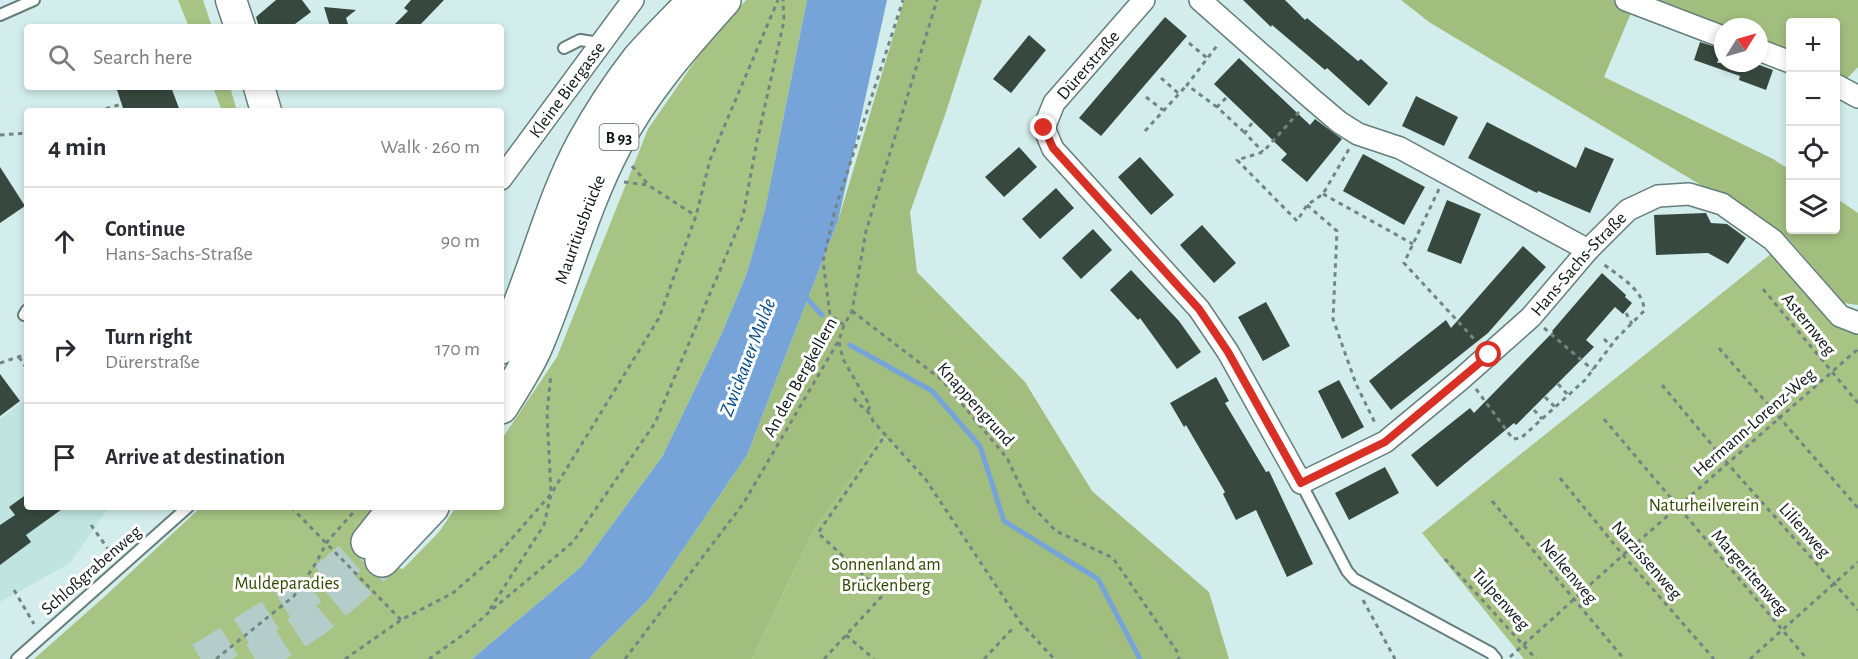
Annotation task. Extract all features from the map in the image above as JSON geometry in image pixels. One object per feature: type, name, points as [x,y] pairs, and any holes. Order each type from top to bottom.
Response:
[{"type":"main road","points":[[231,0],[239,24]]},
{"type":"main road","name":"Mauritiusbrücke","points":[[515,347],[583,145],[609,101],[639,60],[694,0]]},
{"type":"main road","name":"Mauritiusbrücke","points":[[515,347],[633,112],[655,80],[724,0]]},
{"type":"main road","points":[[260,90],[265,108]]},
{"type":"main road","name":"B 93","points":[[504,394],[515,347]]},
{"type":"main road","points":[[395,510],[375,551],[428,510]]},
{"type":"street","name":"Kleine Biergasse","points":[[504,175],[633,0]]},
{"type":"street","name":"Dürerstraße","points":[[1144,0],[1054,103],[1044,128],[1053,148],[1199,309],[1228,352],[1301,483]]},
{"type":"street","points":[[1200,0],[1312,99],[1358,134],[1400,148],[1587,250]]},
{"type":"street","points":[[1626,0],[1714,34]]},
{"type":"street","points":[[1768,53],[1786,60]]},
{"type":"street","points":[[1840,87],[1858,97]]},
{"type":"street","name":"Hans-Sachs-Straße","points":[[1301,483],[1385,442],[1531,317],[1587,250],[1628,210],[1658,196],[1689,194],[1722,204],[1773,240],[1840,316],[1858,323]]},
{"type":"lane","points":[[0,15],[34,0]]},
{"type":"lane","points":[[564,48],[580,40],[600,43]]},
{"type":"lane","points":[[1301,483],[1347,572],[1355,583],[1491,653],[1496,659]]},
{"type":"lane","name":"Schloßgrabenweg","points":[[17,659],[185,510]]},
{"type":"path","points":[[345,659],[401,620],[453,593],[500,552],[551,494],[659,318],[696,216],[710,160],[778,0]]},
{"type":"path","points":[[429,659],[467,632],[573,542],[656,423],[742,216],[784,21],[783,0]]},
{"type":"path","points":[[844,325],[830,315],[823,261],[835,210],[903,0]]},
{"type":"path","name":"An den Bergkellern","points":[[626,659],[743,504],[832,352],[852,311],[866,231],[937,0]]},
{"type":"path","points":[[1145,131],[1232,28]]},
{"type":"path","points":[[1189,43],[1207,58]]},
{"type":"path","points":[[1161,78],[1178,93]]},
{"type":"path","points":[[1186,85],[1217,107],[1263,153]]},
{"type":"path","points":[[1146,97],[1163,110]]},
{"type":"path","points":[[1217,107],[1226,98]]},
{"type":"path","points":[[1312,99],[1263,153],[1237,160],[1297,221],[1307,205],[1323,194],[1358,134]]},
{"type":"path","points":[[108,108],[122,104]]},
{"type":"path","points":[[1245,133],[1252,123]]},
{"type":"path","points":[[0,135],[24,133]]},
{"type":"path","points":[[1446,173],[1404,263],[1489,355]]},
{"type":"path","points":[[598,180],[648,184],[696,216]]},
{"type":"path","points":[[1323,194],[1413,244]]},
{"type":"path","points":[[1307,205],[1337,231],[1333,319],[1356,384],[1385,442]]},
{"type":"path","points":[[1466,375],[1513,439],[1521,438],[1593,370],[1611,346],[1644,311],[1644,302],[1637,292],[1587,250]]},
{"type":"path","name":"Asternweg","points":[[1763,289],[1858,403]]},
{"type":"path","name":"Knappengrund","points":[[852,311],[942,380],[1007,458],[1028,502],[1056,531],[1113,558],[1178,653],[1179,659]]},
{"type":"path","points":[[1626,313],[1632,324]]},
{"type":"path","points":[[1531,317],[1593,370]]},
{"type":"path","points":[[1604,339],[1611,346]]},
{"type":"path","points":[[838,340],[843,359],[866,396],[870,406],[868,410]]},
{"type":"path","points":[[488,613],[544,525],[551,494],[547,413],[515,347]]},
{"type":"path","points":[[1719,348],[1858,508]]},
{"type":"path","name":"Hermann-Lorenz-Weg","points":[[1505,659],[1513,655],[1623,555],[1858,349]]},
{"type":"path","points":[[0,363],[23,356]]},
{"type":"path","points":[[1558,384],[1568,395]]},
{"type":"path","name":"Lilienweg","points":[[1662,385],[1727,463],[1858,610]]},
{"type":"path","points":[[1545,397],[1555,407]]},
{"type":"path","points":[[854,398],[868,410],[873,421],[926,480],[1020,622],[1054,659]]},
{"type":"path","points":[[1534,410],[1542,419]]},
{"type":"path","name":"Margeritenweg","points":[[1604,419],[1807,659]]},
{"type":"path","points":[[824,659],[884,594],[818,533],[886,434]]},
{"type":"path","name":"Narzissenweg","points":[[1560,478],[1623,555],[1714,659]]},
{"type":"path","name":"Nelkenweg","points":[[1492,501],[1624,659]]},
{"type":"path","points":[[294,510],[401,620]]},
{"type":"path","points":[[216,659],[294,596],[327,542],[355,510]]},
{"type":"path","points":[[92,525],[121,567]]},
{"type":"path","name":"Tulpenweg","points":[[1445,559],[1536,659]]},
{"type":"path","points":[[1750,659],[1858,562]]},
{"type":"path","points":[[1355,583],[1395,659]]},
{"type":"path","points":[[14,590],[32,618],[40,637]]},
{"type":"path","points":[[984,659],[1013,628]]},
{"type":"path","points":[[846,635],[874,659]]},
{"type":"shaded area","points":[[24,401],[24,510],[107,510],[70,563],[0,602],[0,419]]},
{"type":"green space","points":[[178,0],[203,0],[211,24],[188,24]]},
{"type":"green space","name":"Muldeparadies","points":[[746,0],[807,0],[765,211],[747,273],[722,333],[662,457],[581,567],[472,659],[34,659],[198,510],[386,510],[387,565],[403,569],[439,532],[454,510],[504,510],[504,436],[557,357],[648,129],[704,48]]},
{"type":"green space","points":[[904,0],[982,0],[945,115],[910,212],[917,272],[1025,382],[1092,491],[1209,592],[1229,659],[1055,659],[1020,622],[926,480],[896,445],[880,436],[814,529],[752,659],[589,659],[650,598],[747,455],[838,221]]},
{"type":"green space","points":[[1401,0],[1858,0],[1858,67],[1840,86],[1840,18],[1786,18],[1786,67],[1768,60],[1768,18],[1714,18],[1714,42],[1631,13],[1604,77],[1786,167],[1786,234],[1840,234],[1840,201],[1858,213],[1858,305],[1844,303],[1786,236],[1429,22]]},
{"type":"green space","points":[[214,90],[231,90],[236,108],[221,108]]},
{"type":"green space","name":"Naturheilverein","points":[[1772,253],[1858,330],[1858,659],[1524,659],[1422,533]]},
{"type":"green space","name":"Sonnenland am Brückenberg","points":[[879,436],[896,445],[926,480],[1020,622],[1055,659],[752,659],[814,529]]},
{"type":"water","name":"Zwickauer Mulde","points":[[807,0],[887,0],[838,221],[747,455],[650,598],[589,659],[472,659],[581,567],[662,457],[722,333],[747,273],[765,210]]},
{"type":"building","points":[[276,0],[302,0],[311,12],[295,24],[258,24],[256,17]]},
{"type":"building","points":[[411,0],[444,0],[421,24],[395,24],[408,11],[404,8]]},
{"type":"building","points":[[1243,0],[1285,0],[1305,20],[1307,18],[1358,61],[1361,59],[1388,83],[1369,106],[1327,68],[1325,70],[1272,25],[1271,27]]},
{"type":"building","points":[[324,7],[356,10],[346,18],[348,24],[329,24]]},
{"type":"building","points":[[1165,17],[1187,36],[1101,136],[1079,118]]},
{"type":"building","points":[[1029,35],[1046,50],[1011,93],[993,79]]},
{"type":"building","points":[[1700,42],[1714,46],[1714,67],[1694,60]]},
{"type":"building","points":[[1239,58],[1310,125],[1315,119],[1342,139],[1307,182],[1281,160],[1287,154],[1214,84]]},
{"type":"building","points":[[1768,68],[1773,70],[1766,90],[1739,80],[1740,76],[1728,72],[1768,72]]},
{"type":"building","points":[[117,90],[172,90],[179,108],[123,108]]},
{"type":"building","points":[[1416,96],[1458,117],[1444,146],[1402,126]]},
{"type":"building","points":[[1487,122],[1576,168],[1585,147],[1614,159],[1590,213],[1538,191],[1537,193],[1468,158]]},
{"type":"building","points":[[1019,147],[1037,167],[1004,197],[985,177]]},
{"type":"building","points":[[1363,154],[1425,187],[1404,225],[1343,191]]},
{"type":"building","points":[[1140,157],[1174,195],[1151,215],[1118,177]]},
{"type":"building","points":[[0,167],[24,207],[0,223]]},
{"type":"building","points":[[1056,188],[1074,208],[1040,239],[1022,219]]},
{"type":"building","points":[[1447,200],[1481,214],[1461,264],[1427,251]]},
{"type":"building","points":[[1706,213],[1711,223],[1727,224],[1746,238],[1728,264],[1708,253],[1656,255],[1654,215]]},
{"type":"building","points":[[1202,225],[1236,263],[1214,283],[1180,245]]},
{"type":"building","points":[[1093,229],[1112,250],[1081,279],[1062,258]]},
{"type":"building","points":[[1523,246],[1546,267],[1488,333],[1391,410],[1369,381],[1446,320],[1451,328]]},
{"type":"building","points":[[1131,270],[1179,321],[1201,352],[1177,369],[1140,318],[1138,320],[1110,290]]},
{"type":"building","points":[[1602,273],[1632,303],[1623,314],[1615,307],[1586,340],[1594,347],[1516,425],[1514,423],[1437,487],[1411,455],[1470,408],[1474,413],[1553,332]]},
{"type":"building","points":[[1266,302],[1290,346],[1263,361],[1238,317]]},
{"type":"building","points":[[0,374],[20,401],[0,416]]},
{"type":"building","points":[[1216,377],[1229,401],[1225,403],[1266,472],[1269,471],[1313,564],[1287,577],[1256,510],[1236,520],[1223,494],[1225,492],[1186,425],[1184,427],[1170,403]]},
{"type":"building","points":[[1339,380],[1364,427],[1342,439],[1318,391]]},
{"type":"building","points":[[1385,467],[1399,493],[1349,520],[1335,493]]},
{"type":"building","points":[[24,496],[24,510],[61,510],[26,535],[31,542],[0,565],[0,525],[15,515],[9,507]]},
{"type":"waterway","name":"Knappengrund","points":[[803,294],[822,315]]},
{"type":"waterway","name":"Knappengrund","points":[[850,345],[932,391],[980,446],[1004,521],[1098,579],[1140,659]]},
{"type":"tunnel","points":[[201,659],[303,595],[368,542]]},
{"type":"tunnel","points":[[255,659],[316,620],[382,560]]},
{"type":"route","points":[[1044,128],[1053,148],[1199,309],[1228,352],[1301,483],[1385,442],[1489,355]]}]
